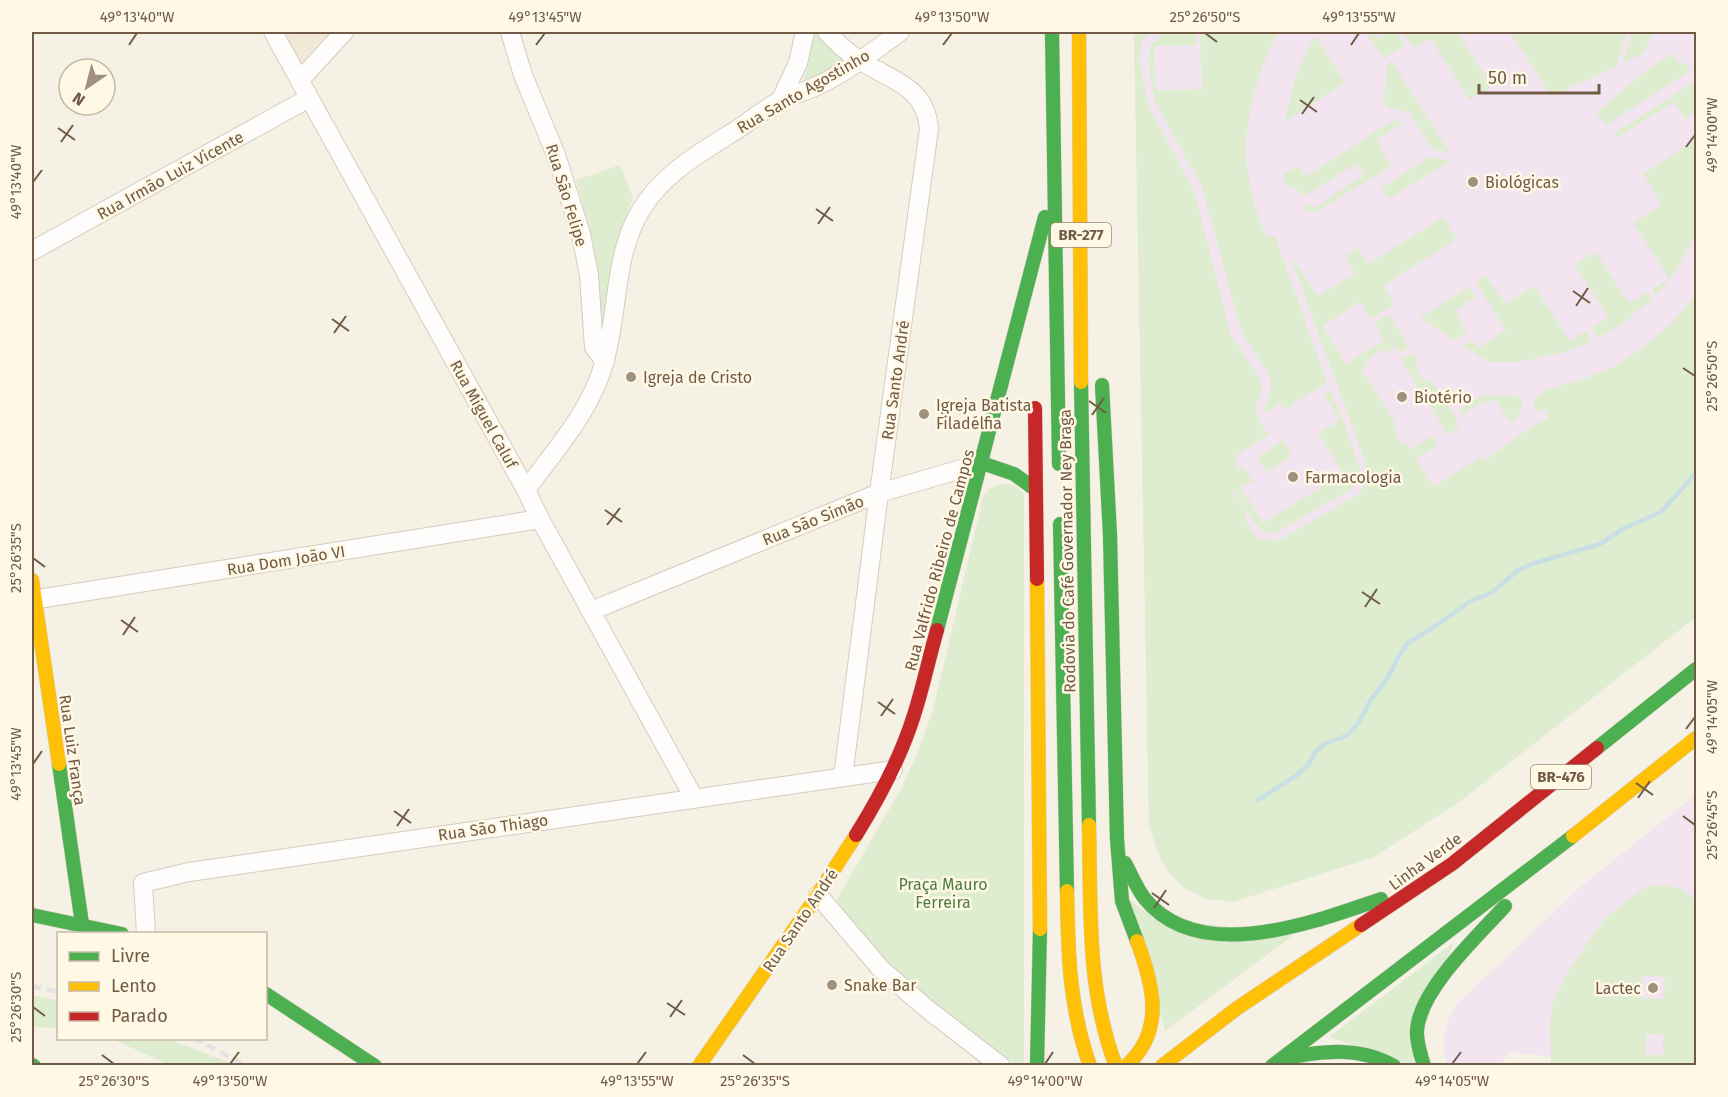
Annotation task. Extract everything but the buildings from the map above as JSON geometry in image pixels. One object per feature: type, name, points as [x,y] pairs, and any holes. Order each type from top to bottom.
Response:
[{"type":"main road","name":"Rodovia do Café Governador Ney Braga","points":[[1052,32],[1059,475]]},
{"type":"main road","name":"Rodovia do Café Governador Ney Braga","points":[[1079,32],[1081,438],[1092,951],[1100,1020],[1116,1065]]},
{"type":"main road","points":[[1042,282],[1053,104]]},
{"type":"main road","points":[[1081,150],[1095,300]]},
{"type":"main road","name":"Rua Valfrido Ribeiro de Campos","points":[[893,770],[914,716],[1045,217]]},
{"type":"main road","points":[[1101,370],[1110,535],[1116,839],[1122,901],[1149,972],[1154,1005],[1152,1022],[1144,1042],[1134,1059],[1126,1065]]},
{"type":"main road","points":[[1036,393],[1040,944],[1037,1065]]},
{"type":"main road","points":[[982,463],[1014,474],[1027,481],[1036,490]]},
{"type":"main road","name":"Rodovia do Café Governador Ney Braga","points":[[1060,510],[1068,962],[1072,1002],[1090,1065]]},
{"type":"main road","name":"Rua Luiz França","points":[[32,580],[33,600],[82,924]]},
{"type":"main road","name":"Linha Verde","points":[[1162,1065],[1236,1010],[1452,864],[1696,669]]},
{"type":"main road","points":[[1277,1062],[1554,851],[1696,738]]},
{"type":"main road","name":"Rua Santo André","points":[[699,1065],[818,895],[861,827],[893,770]]},
{"type":"main road","points":[[1116,839],[1131,879],[1146,901],[1170,920],[1199,932],[1224,936],[1259,935],[1297,928],[1425,884]]},
{"type":"main road","points":[[1424,1065],[1418,1048],[1417,1028],[1422,1009],[1432,991],[1554,851]]},
{"type":"main road","points":[[32,915],[118,932]]},
{"type":"main road","points":[[267,995],[375,1065]]},
{"type":"main road","points":[[1031,1065],[1038,1048]]},
{"type":"main road","points":[[1277,1062],[1325,1051],[1347,1050],[1368,1054],[1394,1065]]},
{"type":"street","name":"Rua Miguel Caluf","points":[[273,32],[694,798]]},
{"type":"street","points":[[300,80],[344,32]]},
{"type":"street","name":"Rua São Felipe","points":[[510,32],[523,75],[556,154],[578,224],[589,275],[594,347],[605,362]]},
{"type":"street","points":[[780,101],[798,63],[805,32]]},
{"type":"street","name":"Rua Santo André","points":[[827,32],[860,60],[913,92],[925,109],[929,129],[843,777]]},
{"type":"street","name":"Rua Santo Agostinho","points":[[526,490],[590,398],[605,362],[623,255],[631,230],[641,209],[657,189],[694,157],[780,101],[819,85],[900,32]]},
{"type":"street","name":"Rua Irmão Luiz Vicente","points":[[32,251],[309,98]]},
{"type":"street","name":"Rua São Simão","points":[[591,611],[879,493],[982,463]]},
{"type":"street","name":"Rua Dom João VI","points":[[33,600],[540,519]]},
{"type":"street","name":"Rua São Thiago","points":[[146,932],[143,883],[189,872],[893,770]]},
{"type":"street","points":[[818,895],[887,975],[1001,1065]]},
{"type":"shaded area","points":[[282,32],[331,32],[300,64]]},
{"type":"shaded area","points":[[1134,32],[1696,32],[1696,617],[1459,802],[1207,899],[1184,888],[1167,870],[1161,861],[1149,826]]},
{"type":"shaded area","points":[[1696,795],[1696,1065],[1507,1052],[1502,1065],[1447,1065],[1443,1048],[1445,1031],[1455,1006],[1581,886]]},
{"type":"green space","points":[[814,32],[817,32],[848,59],[803,85]]},
{"type":"green space","points":[[1134,32],[1150,32],[1142,43],[1139,59],[1148,105],[1194,191],[1231,335],[1261,381],[1262,392],[1256,404],[1256,414],[1269,435],[1234,457],[1238,464],[1237,470],[1243,466],[1253,481],[1241,488],[1264,523],[1343,473],[1318,434],[1340,420],[1324,394],[1330,390],[1343,419],[1361,472],[1360,479],[1353,488],[1275,533],[1261,529],[1256,524],[1232,488],[1244,509],[1250,529],[1262,539],[1279,540],[1359,494],[1368,480],[1368,470],[1292,261],[1294,260],[1318,296],[1355,273],[1345,256],[1358,248],[1369,264],[1443,217],[1457,239],[1383,286],[1395,304],[1371,319],[1360,302],[1323,326],[1346,364],[1384,340],[1374,323],[1388,314],[1409,347],[1401,353],[1396,346],[1386,353],[1383,349],[1366,360],[1369,364],[1361,369],[1396,424],[1395,433],[1401,443],[1405,443],[1410,450],[1432,436],[1438,445],[1416,459],[1434,487],[1482,456],[1485,460],[1539,422],[1548,420],[1547,410],[1538,411],[1533,407],[1538,395],[1606,370],[1640,350],[1680,314],[1696,294],[1696,617],[1459,802],[1374,857],[1233,902],[1207,899],[1184,888],[1161,861],[1149,826]]},
{"type":"green space","points":[[1164,32],[1196,32],[1196,45],[1154,46],[1156,90],[1202,89],[1200,32],[1278,32],[1266,58],[1252,103],[1247,133],[1247,168],[1259,218],[1267,237],[1275,236],[1327,383],[1285,409],[1280,403],[1266,412],[1264,408],[1271,392],[1270,376],[1241,331],[1202,187],[1155,102],[1148,59],[1150,47]]},
{"type":"green space","points":[[1366,32],[1373,32],[1378,38],[1388,32],[1396,32],[1405,45],[1384,59]]},
{"type":"green space","points":[[1402,32],[1457,32],[1492,86],[1470,100],[1430,38],[1413,48]]},
{"type":"green space","points":[[1510,32],[1626,32],[1617,66],[1552,96]]},
{"type":"green space","points":[[1632,32],[1654,32],[1643,54],[1623,63]]},
{"type":"green space","points":[[1315,36],[1345,83],[1285,122],[1296,78]]},
{"type":"green space","points":[[1673,53],[1680,64],[1685,62],[1690,71],[1606,125],[1596,113],[1652,66]]},
{"type":"green space","points":[[1392,62],[1450,153],[1433,150],[1409,112],[1389,108],[1384,101],[1387,65]]},
{"type":"green space","points":[[1696,81],[1696,111],[1685,118],[1673,102],[1616,139],[1613,134]]},
{"type":"green space","points":[[1394,120],[1404,122],[1376,140],[1392,166],[1316,212],[1307,212],[1305,206],[1310,204],[1313,209],[1364,175],[1356,164],[1305,196],[1285,184],[1283,174],[1298,166],[1306,176]]},
{"type":"green space","points":[[1696,140],[1696,234],[1678,268],[1656,296],[1652,290],[1669,278],[1633,223],[1662,204],[1643,174]]},
{"type":"green space","points":[[1432,156],[1450,161],[1389,199],[1381,188]]},
{"type":"green space","points":[[620,165],[633,198],[616,245],[601,347],[594,246],[576,180]]},
{"type":"green space","points":[[1596,252],[1629,303],[1648,292],[1652,299],[1621,325],[1598,338],[1592,328],[1608,317],[1575,265]]},
{"type":"green space","points":[[1486,276],[1506,304],[1534,286],[1570,341],[1586,331],[1592,341],[1565,352],[1519,362],[1489,362],[1463,346],[1473,340],[1478,348],[1506,330],[1476,283]]},
{"type":"green space","points":[[1469,287],[1476,297],[1455,311],[1467,332],[1455,340],[1420,318]]},
{"type":"green space","points":[[1412,353],[1417,360],[1416,365],[1421,377],[1434,384],[1458,420],[1456,422],[1459,428],[1448,435],[1401,360]]},
{"type":"green space","points":[[1480,396],[1517,396],[1522,401],[1521,411],[1510,423],[1495,399],[1487,404],[1484,401],[1463,414],[1460,409]]},
{"type":"green space","points":[[1283,440],[1292,455],[1267,472],[1257,457]]},
{"type":"green space","name":"Praça Mauro Ferreira","points":[[1001,484],[1015,485],[1024,494],[1024,1065],[1017,1065],[928,999],[884,960],[836,900],[899,793],[917,754],[933,710],[983,497],[989,489]]},
{"type":"green space","points":[[1662,885],[1681,889],[1696,900],[1696,1065],[1551,1065],[1550,1025],[1553,1000],[1570,969],[1599,926],[1613,911],[1646,886]],"holes":[[[1642,976],[1665,977],[1664,999],[1641,998]],[[1646,1034],[1663,1034],[1663,1055],[1646,1055]]]},
{"type":"green space","points":[[1129,899],[1153,918],[1294,935],[1165,1031]]},
{"type":"green space","points":[[1453,943],[1413,1065],[1329,1037]]},
{"type":"green space","points":[[32,995],[57,1001],[57,1029],[32,1026]]},
{"type":"green space","points":[[114,1040],[171,1040],[236,1065],[170,1065]]},
{"type":"waterway","points":[[1258,800],[1296,776],[1309,764],[1315,752],[1326,743],[1346,736],[1357,725],[1409,642],[1469,602],[1493,592],[1518,570],[1600,544],[1623,529],[1661,512],[1696,473]]},
{"type":"railway","points":[[32,986],[57,992]]},
{"type":"railway","points":[[198,1040],[246,1066]]},
{"type":"traffic: fast","points":[[1052,32],[1059,464]]},
{"type":"traffic: fast","points":[[937,630],[1045,217]]},
{"type":"traffic: fast","points":[[1081,382],[1089,825]]},
{"type":"traffic: fast","points":[[1102,385],[1110,535],[1117,839],[1122,901],[1137,941]]},
{"type":"traffic: fast","points":[[982,463],[1014,474],[1036,490]]},
{"type":"traffic: fast","points":[[1060,524],[1067,891]]},
{"type":"traffic: fast","points":[[1597,748],[1696,669]]},
{"type":"traffic: fast","points":[[59,764],[82,924]]},
{"type":"traffic: fast","points":[[1272,1066],[1573,836]]},
{"type":"traffic: fast","points":[[1125,863],[1145,899],[1168,919],[1196,930],[1226,935],[1259,933],[1291,927],[1381,899]]},
{"type":"traffic: fast","points":[[1424,1066],[1417,1030],[1428,998],[1452,964],[1505,906]]},
{"type":"traffic: fast","points":[[32,915],[113,932]]},
{"type":"traffic: fast","points":[[1037,1066],[1040,929]]},
{"type":"traffic: fast","points":[[267,995],[375,1066]]},
{"type":"traffic: fast","points":[[1286,1058],[1314,1053],[1341,1052],[1368,1055],[1394,1066]]},
{"type":"traffic: slow","points":[[1079,32],[1081,382]]},
{"type":"traffic: slow","points":[[1037,579],[1040,929]]},
{"type":"traffic: slow","points":[[32,580],[59,764]]},
{"type":"traffic: slow","points":[[1573,836],[1696,738]]},
{"type":"traffic: slow","points":[[1089,825],[1092,947],[1095,977],[1106,1037],[1116,1066]]},
{"type":"traffic: slow","points":[[699,1066],[813,902],[856,835]]},
{"type":"traffic: slow","points":[[1067,891],[1071,980],[1078,1022],[1090,1066]]},
{"type":"traffic: slow","points":[[1162,1066],[1236,1009],[1361,925]]},
{"type":"traffic: slow","points":[[1126,1066],[1139,1052],[1147,1038],[1151,1022],[1151,990],[1137,941]]},
{"type":"traffic: jam","points":[[1035,408],[1037,579]]},
{"type":"traffic: jam","points":[[856,835],[881,792],[909,731],[937,630]]},
{"type":"traffic: jam","points":[[1361,925],[1452,864],[1597,748]]},
{"type":"place","name":"Biológicas","points":[[1473,182]]},
{"type":"place","name":"Igreja de Cristo","points":[[631,377]]},
{"type":"place","name":"Biotério","points":[[1402,397]]},
{"type":"place","name":"Igreja Batista Filadélfia","points":[[924,414]]},
{"type":"place","name":"Farmacologia","points":[[1293,477]]},
{"type":"place","name":"Snake Bar","points":[[832,985]]},
{"type":"place","name":"Lactec","points":[[1653,988]]}]
